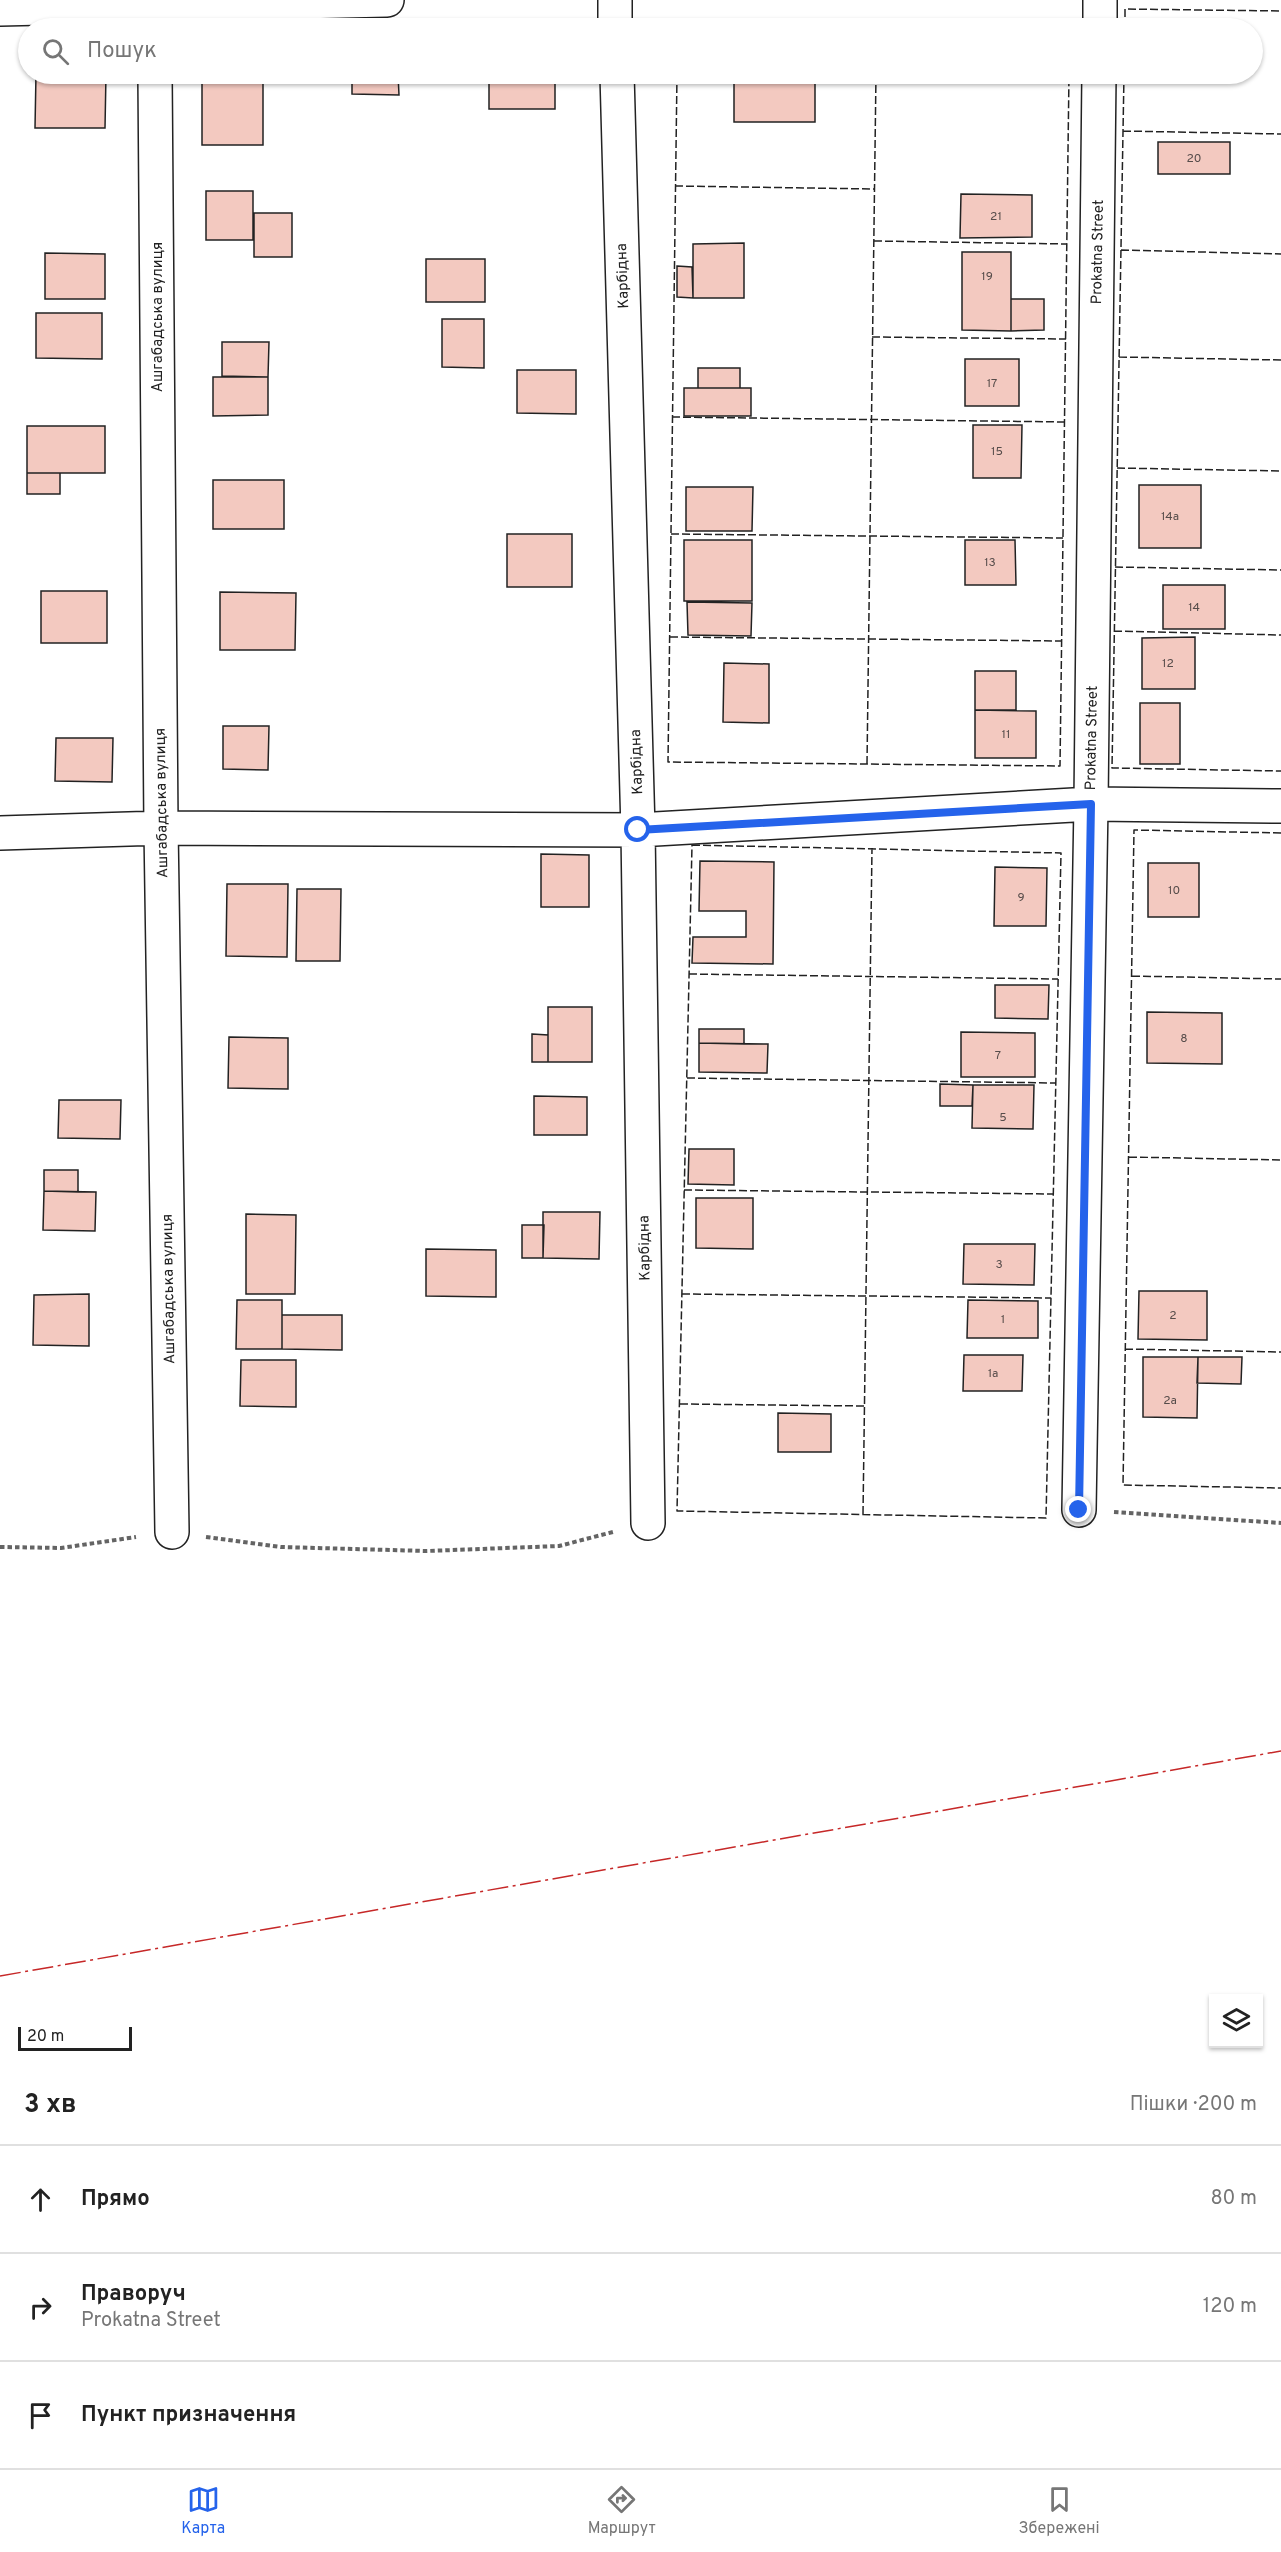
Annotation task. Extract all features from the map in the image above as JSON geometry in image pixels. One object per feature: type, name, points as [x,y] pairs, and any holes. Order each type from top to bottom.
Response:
[{"type":"street","points":[[0,9],[154,12],[387,0]]},
{"type":"street","points":[[615,0],[615,18]]},
{"type":"street","points":[[1100,0],[1100,18]]},
{"type":"street","name":"Ашгабадська вулиця","points":[[155,84],[161,828],[172,1532]]},
{"type":"street","name":"Карбідна","points":[[617,84],[638,830],[648,1523]]},
{"type":"street","name":"Prokatna Street","points":[[1079,1510],[1091,804],[1099,84]]},
{"type":"street","points":[[0,833],[161,828],[638,830],[1091,804],[1281,806]]},
{"type":"path","points":[[1079,1510],[1281,1523]]},
{"type":"path","points":[[0,1547],[61,1548],[172,1532],[281,1547],[427,1551],[559,1546],[648,1523]]},
{"type":"building","points":[[36,84],[106,84],[105,128],[35,128]]},
{"type":"building","points":[[202,84],[263,84],[263,145],[202,145]]},
{"type":"building","points":[[352,84],[398,84],[399,95],[352,94]]},
{"type":"building","points":[[489,84],[555,84],[555,109],[489,109]]},
{"type":"building","points":[[734,84],[815,84],[815,122],[734,122]]},
{"type":"building","points":[[1158,142],[1230,142],[1230,174],[1158,174]]},
{"type":"building","points":[[206,191],[253,191],[253,240],[206,240]]},
{"type":"building","points":[[961,194],[1032,195],[1032,237],[960,238]]},
{"type":"building","points":[[254,213],[292,213],[292,257],[254,257]]},
{"type":"building","points":[[744,243],[744,298],[693,298],[693,244]]},
{"type":"building","points":[[962,252],[1011,252],[1011,331],[962,330]]},
{"type":"building","points":[[45,253],[105,254],[105,299],[45,299]]},
{"type":"building","points":[[426,259],[485,259],[485,302],[426,302]]},
{"type":"building","points":[[677,266],[692,267],[693,298],[677,297]]},
{"type":"building","points":[[1011,299],[1044,299],[1044,330],[1011,331]]},
{"type":"building","points":[[36,313],[102,313],[102,359],[36,358]]},
{"type":"building","points":[[442,319],[484,319],[484,368],[442,367]]},
{"type":"building","points":[[222,342],[269,342],[268,377],[222,376]]},
{"type":"building","points":[[965,359],[1019,359],[1019,406],[965,406]]},
{"type":"building","points":[[698,368],[740,368],[740,388],[698,388]]},
{"type":"building","points":[[517,370],[576,370],[576,414],[517,413]]},
{"type":"building","points":[[213,377],[268,377],[268,415],[213,416]]},
{"type":"building","points":[[684,388],[751,388],[751,416],[684,416]]},
{"type":"building","points":[[973,425],[1022,425],[1021,478],[973,478]]},
{"type":"building","points":[[27,426],[105,426],[105,473],[27,473]]},
{"type":"building","points":[[27,473],[60,473],[60,494],[27,494]]},
{"type":"building","points":[[213,480],[284,480],[284,529],[213,529]]},
{"type":"building","points":[[1139,485],[1201,485],[1201,548],[1139,548]]},
{"type":"building","points":[[686,487],[753,487],[752,531],[686,531]]},
{"type":"building","points":[[507,534],[572,534],[572,587],[507,587]]},
{"type":"building","points":[[684,540],[752,540],[752,601],[684,601]]},
{"type":"building","points":[[965,540],[1015,540],[1016,585],[965,585]]},
{"type":"building","points":[[1163,585],[1225,585],[1225,629],[1163,629]]},
{"type":"building","points":[[41,591],[107,591],[107,643],[41,643]]},
{"type":"building","points":[[220,592],[296,593],[295,650],[220,650]]},
{"type":"building","points":[[687,602],[752,603],[751,636],[688,635]]},
{"type":"building","points":[[1195,637],[1195,689],[1142,689],[1142,638]]},
{"type":"building","points":[[724,663],[769,664],[769,723],[723,722]]},
{"type":"building","points":[[975,671],[1016,671],[1016,710],[975,710]]},
{"type":"building","points":[[1140,703],[1180,703],[1180,764],[1140,764]]},
{"type":"building","points":[[975,710],[1036,711],[1036,758],[975,758]]},
{"type":"building","points":[[223,726],[269,726],[268,770],[223,769]]},
{"type":"building","points":[[56,738],[113,738],[112,782],[55,781]]},
{"type":"building","points":[[541,854],[589,855],[589,907],[541,907]]},
{"type":"building","points":[[700,861],[774,862],[773,964],[692,963],[693,937],[746,937],[746,911],[699,911]]},
{"type":"building","points":[[1148,863],[1199,863],[1199,917],[1148,917]]},
{"type":"building","points":[[995,867],[1047,868],[1046,926],[994,926]]},
{"type":"building","points":[[227,884],[288,884],[287,957],[226,956]]},
{"type":"building","points":[[297,889],[341,889],[340,961],[296,961]]},
{"type":"building","points":[[995,985],[1049,985],[1048,1019],[995,1018]]},
{"type":"building","points":[[548,1007],[592,1007],[592,1062],[548,1062]]},
{"type":"building","points":[[1147,1012],[1222,1013],[1222,1064],[1147,1063]]},
{"type":"building","points":[[699,1029],[744,1029],[744,1044],[699,1043]]},
{"type":"building","points":[[961,1032],[1035,1033],[1035,1077],[961,1077]]},
{"type":"building","points":[[532,1034],[548,1035],[548,1062],[532,1062]]},
{"type":"building","points":[[229,1037],[288,1038],[288,1089],[228,1088]]},
{"type":"building","points":[[699,1043],[768,1044],[767,1073],[699,1072]]},
{"type":"building","points":[[940,1084],[973,1085],[972,1106],[940,1106]]},
{"type":"building","points":[[973,1085],[1034,1085],[1033,1129],[972,1128]]},
{"type":"building","points":[[534,1096],[587,1097],[587,1135],[534,1135]]},
{"type":"building","points":[[59,1100],[121,1100],[120,1139],[58,1138]]},
{"type":"building","points":[[689,1149],[734,1149],[734,1185],[688,1184]]},
{"type":"building","points":[[44,1170],[78,1170],[78,1192],[44,1191]]},
{"type":"building","points":[[44,1191],[96,1192],[95,1231],[43,1230]]},
{"type":"building","points":[[696,1198],[753,1198],[753,1249],[696,1248]]},
{"type":"building","points":[[543,1212],[600,1212],[599,1259],[543,1258]]},
{"type":"building","points":[[246,1214],[296,1215],[295,1294],[246,1294]]},
{"type":"building","points":[[522,1225],[544,1225],[543,1258],[522,1258]]},
{"type":"building","points":[[964,1244],[1035,1244],[1034,1285],[963,1284]]},
{"type":"building","points":[[426,1249],[496,1250],[496,1297],[426,1296]]},
{"type":"building","points":[[1139,1291],[1207,1291],[1207,1340],[1138,1339]]},
{"type":"building","points":[[89,1294],[89,1346],[33,1345],[34,1295]]},
{"type":"building","points":[[237,1300],[282,1300],[282,1349],[236,1349]]},
{"type":"building","points":[[968,1300],[1038,1301],[1038,1338],[967,1338]]},
{"type":"building","points":[[282,1315],[342,1315],[342,1350],[282,1349]]},
{"type":"building","points":[[964,1355],[1023,1355],[1022,1391],[963,1391]]},
{"type":"building","points":[[1143,1357],[1198,1357],[1197,1418],[1143,1417]]},
{"type":"building","points":[[1198,1357],[1242,1357],[1241,1384],[1197,1383]]},
{"type":"building","points":[[241,1360],[296,1360],[296,1407],[240,1406]]},
{"type":"building","points":[[778,1413],[831,1414],[831,1452],[778,1452]]},
{"type":"fence","points":[[1125,18],[1125,9],[1281,11]]},
{"type":"fence","points":[[677,84],[668,762],[1060,766],[1069,84]]},
{"type":"fence","points":[[867,764],[876,84]]},
{"type":"fence","points":[[1124,84],[1112,768],[1281,771]]},
{"type":"fence","points":[[1123,131],[1281,134]]},
{"type":"fence","points":[[675,186],[875,189]]},
{"type":"fence","points":[[874,241],[1067,244]]},
{"type":"fence","points":[[1121,250],[1281,254]]},
{"type":"fence","points":[[872,337],[1066,339]]},
{"type":"fence","points":[[1119,357],[1281,360]]},
{"type":"fence","points":[[672,417],[1065,422]]},
{"type":"fence","points":[[1117,468],[1281,471]]},
{"type":"fence","points":[[671,534],[1063,538]]},
{"type":"fence","points":[[1115,567],[1281,570]]},
{"type":"fence","points":[[1114,631],[1281,635]]},
{"type":"fence","points":[[670,637],[1062,641]]},
{"type":"fence","points":[[1281,833],[1134,830],[1123,1485],[1281,1488]]},
{"type":"fence","points":[[692,845],[1061,853],[1046,1518],[677,1511],[692,845]]},
{"type":"fence","points":[[863,1514],[872,848]]},
{"type":"fence","points":[[689,974],[1058,979]]},
{"type":"fence","points":[[1132,976],[1281,979]]},
{"type":"fence","points":[[687,1078],[1056,1083]]},
{"type":"fence","points":[[1129,1157],[1281,1160]]},
{"type":"fence","points":[[684,1190],[1053,1194]]},
{"type":"fence","points":[[682,1294],[1051,1298]]},
{"type":"fence","points":[[1125,1349],[1281,1352]]},
{"type":"fence","points":[[680,1404],[865,1406]]},
{"type":"power","points":[[0,1976],[1281,1751]]},
{"type":"route","points":[[638,830],[1091,804],[1079,1510]]}]
